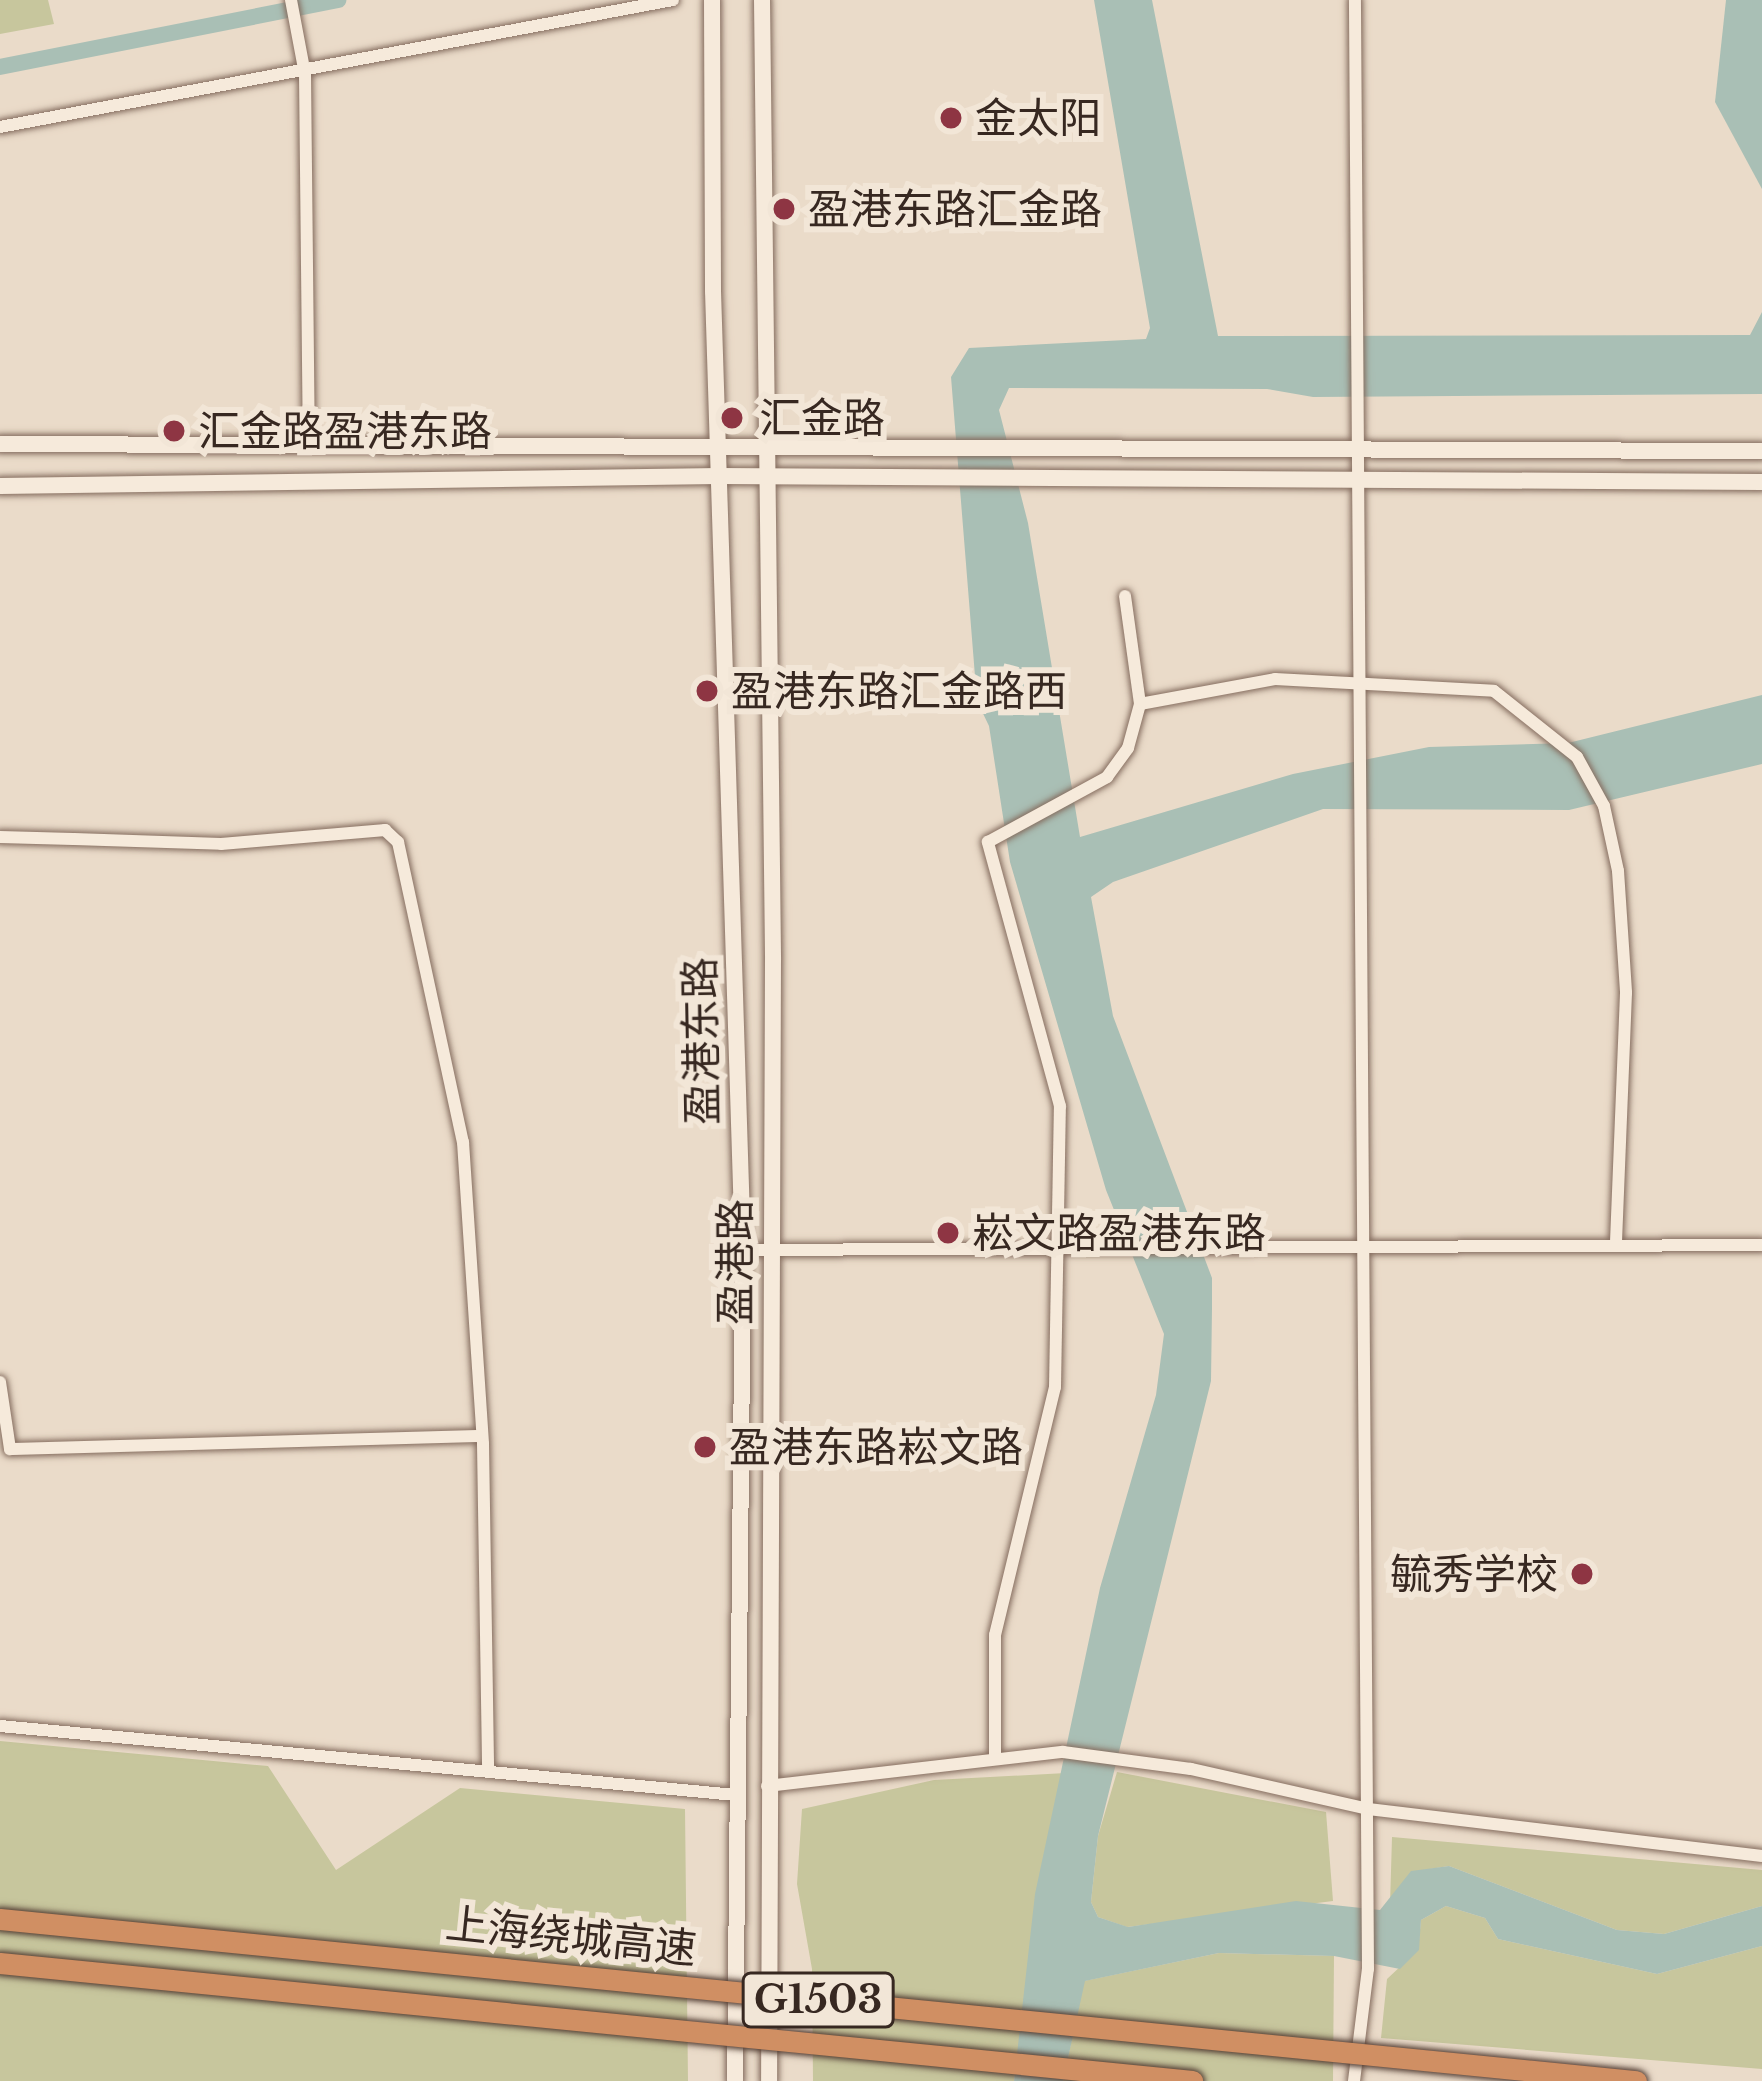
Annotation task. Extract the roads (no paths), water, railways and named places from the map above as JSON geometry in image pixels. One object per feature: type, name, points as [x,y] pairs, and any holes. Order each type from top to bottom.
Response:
[{"type":"highway","name":"上海绕城高速","points":[[0,1919],[1636,2081]]},
{"type":"highway","name":"上海绕城高速","points":[[0,1963],[1192,2081]]},
{"type":"main road","name":"盈港东路","points":[[712,0],[718,442],[743,1250],[735,2081]]},
{"type":"main road","points":[[762,0],[765,444]]},
{"type":"main road","points":[[0,444],[718,442],[940,453],[1762,451]]},
{"type":"main road","name":"盈港路","points":[[765,444],[771,1247],[766,1786],[769,2081]]},
{"type":"main road","points":[[0,486],[719,476],[945,482],[1762,482]]},
{"type":"street","points":[[291,0],[305,74],[309,445]]},
{"type":"street","points":[[0,128],[305,74],[673,0]]},
{"type":"street","points":[[1354,2081],[1368,1969],[1359,1246],[1355,0]]},
{"type":"street","points":[[995,1755],[995,1636],[1055,1387],[1060,1106],[988,842],[1107,777],[1128,748],[1140,704],[1125,596]]},
{"type":"street","points":[[1140,704],[1275,679],[1494,691],[1577,757],[1604,806],[1618,871],[1626,993],[1616,1245]]},
{"type":"street","points":[[0,837],[221,844],[385,830],[398,842],[463,1142],[480,1436],[488,1770]]},
{"type":"street","points":[[743,1250],[1762,1245]]},
{"type":"street","points":[[0,1382],[10,1449],[480,1436]]},
{"type":"street","points":[[0,1726],[736,1795]]},
{"type":"street","points":[[766,1786],[995,1755],[1063,1752],[1130,1759],[1368,1810],[1762,1856]]},
{"type":"waterway","points":[[0,67],[338,0]]},
{"type":"place","name":"金太阳","points":[[951,118]]},
{"type":"place","name":"盈港东路汇金路","points":[[784,209]]},
{"type":"place","name":"汇金路","points":[[732,418]]},
{"type":"place","name":"汇金路盈港东路","points":[[174,431]]},
{"type":"place","name":"盈港东路汇金路西","points":[[707,691]]},
{"type":"place","name":"崧文路盈港东路","points":[[948,1233]]},
{"type":"place","name":"盈港东路崧文路","points":[[705,1447]]},
{"type":"place","name":"毓秀学校","points":[[1582,1574]]}]
